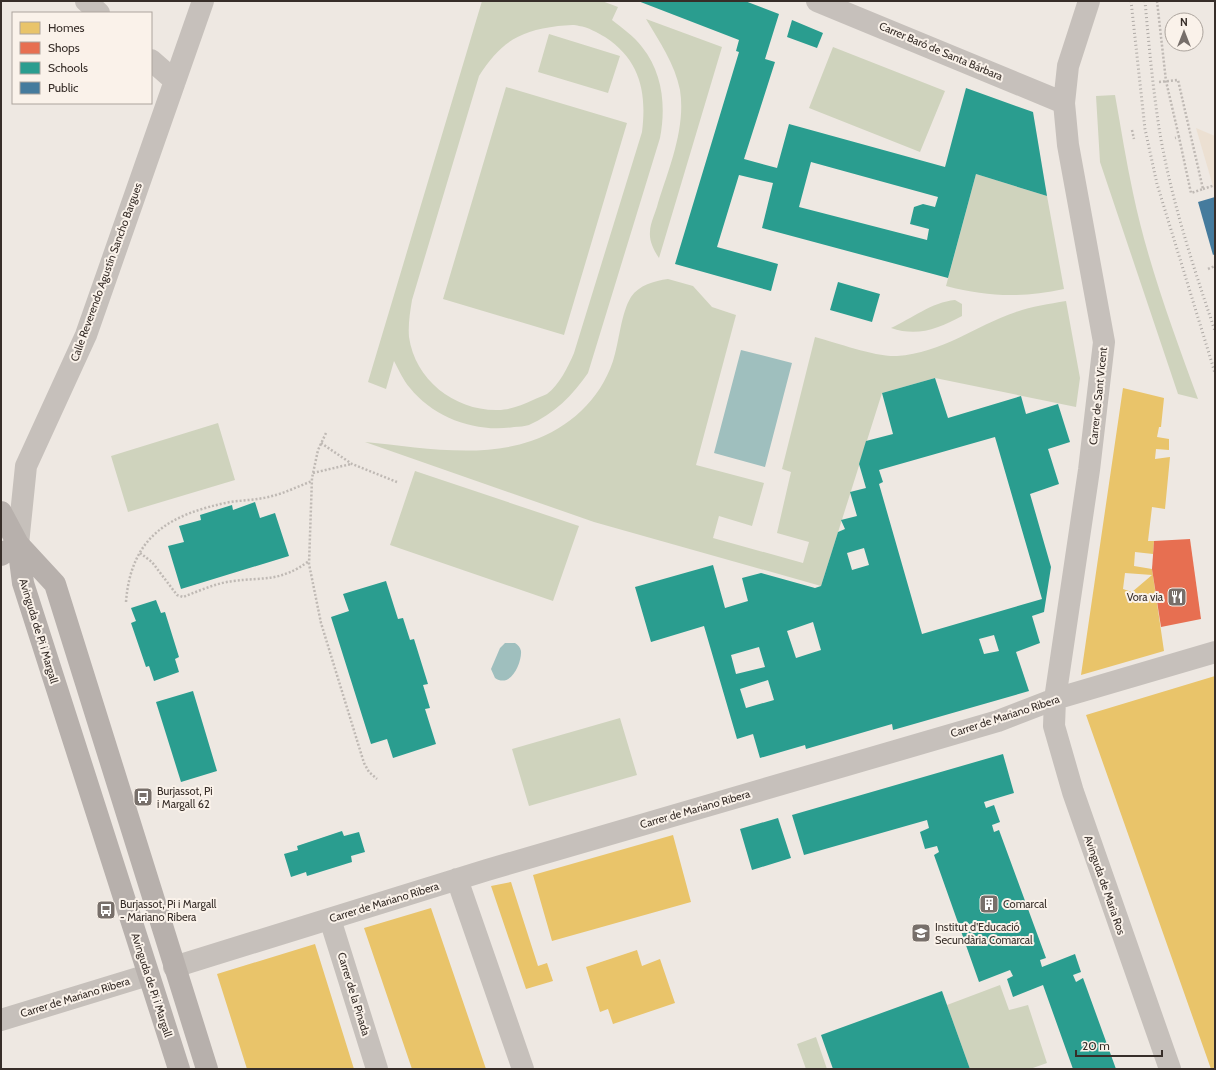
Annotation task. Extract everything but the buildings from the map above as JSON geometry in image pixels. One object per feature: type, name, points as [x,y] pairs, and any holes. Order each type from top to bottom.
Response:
[{"type":"street","points":[[86,1],[98,12]]},
{"type":"street","name":"Calle Reverendo Agustín Sancho Bargues","points":[[10,550],[26,466],[86,335],[203,1]]},
{"type":"street","name":"Carrer Baró de Santa Bárbara","points":[[817,1],[1064,103]]},
{"type":"street","points":[[847,1],[866,20]]},
{"type":"street","name":"Carrer de Sant Vicent","points":[[1055,699],[1089,470],[1104,342],[1068,145],[1064,103],[1068,66],[1089,1]]},
{"type":"street","points":[[152,61],[174,81]]},
{"type":"street","points":[[1,512],[10,550]]},
{"type":"street","name":"Avinguda de Pi i Margall","points":[[10,550],[55,584],[207,1069]]},
{"type":"street","name":"Avinguda de Pi i Margall","points":[[10,550],[23,584],[179,1069]]},
{"type":"street","name":"Carrer de Mariano Ribera","points":[[174,966],[457,879],[998,721],[1055,699],[1215,652]]},
{"type":"street","name":"Avinguda de Maria Ros","points":[[1055,699],[1054,726],[1071,787],[1170,1069]]},
{"type":"street","points":[[457,879],[523,1069]]},
{"type":"street","name":"Carrer de la Pinada","points":[[330,919],[377,1069]]},
{"type":"street","name":"Carrer de Mariano Ribera","points":[[1,1020],[148,975]]},
{"type":"path","points":[[1157,1],[1166,81],[1177,137],[1191,193],[1215,185]]},
{"type":"path","points":[[1159,82],[1178,80],[1203,189]]},
{"type":"path","points":[[1132,130],[1134,139]]},
{"type":"path","points":[[1208,268],[1215,266]]},
{"type":"path","points":[[326,433],[318,450],[313,473],[309,561],[321,622],[364,763],[369,772],[378,779]]},
{"type":"path","points":[[321,443],[352,464],[397,482]]},
{"type":"path","points":[[313,473],[352,464]]},
{"type":"path","points":[[126,602],[130,578],[140,553],[157,531],[165,524],[185,515],[232,502],[273,496],[312,482]]},
{"type":"path","points":[[140,553],[152,562],[177,595],[183,597],[225,583],[270,579],[289,574],[309,561]]},
{"type":"green space","points":[[482,1],[602,1],[618,7],[612,20],[628,32],[639,43],[655,68],[659,79],[663,114],[660,138],[588,373],[576,389],[555,410],[538,421],[520,427],[500,428],[485,428],[457,421],[431,408],[420,399],[408,385],[394,361],[386,389],[368,382]],"holes":[[[577,25],[593,30],[617,46],[626,56],[633,67],[642,90],[642,132],[574,353],[563,375],[547,394],[525,404],[502,410],[482,409],[453,399],[428,379],[419,367],[413,353],[409,337],[412,300],[479,76],[495,55],[511,40],[532,31],[560,26]]]},
{"type":"green space","points":[[646,19],[722,47],[659,258],[651,242],[650,229],[679,133],[681,104],[678,80],[666,53]]},
{"type":"green space","points":[[549,34],[620,56],[608,93],[538,72]]},
{"type":"green space","points":[[833,47],[945,91],[920,152],[809,108]]},
{"type":"green space","points":[[506,87],[627,123],[564,335],[443,299]]},
{"type":"green space","points":[[1115,95],[1130,181],[1146,246],[1170,323],[1198,399],[1178,394],[1100,162],[1096,96]]},
{"type":"green space","points":[[976,174],[1047,196],[1064,289],[1033,294],[1005,295],[962,290],[946,286]]},
{"type":"green space","points":[[668,279],[693,286],[712,307],[736,315],[696,465],[764,483],[752,526],[719,516],[713,538],[803,563],[809,542],[777,533],[791,472],[782,469],[815,337],[856,349],[888,356],[913,354],[944,344],[1016,312],[1066,301],[1080,378],[1076,407],[935,378],[882,393],[821,586],[594,522],[365,442],[427,449],[470,451],[511,446],[531,441],[545,435],[570,420],[581,411],[600,388],[613,361],[622,320],[634,293],[647,284]]},
{"type":"green space","points":[[955,300],[962,304],[962,316],[944,325],[919,332],[901,331],[891,328],[930,307],[946,301]]},
{"type":"green space","points":[[218,423],[235,480],[128,512],[111,456]]},
{"type":"green space","points":[[415,471],[579,526],[553,601],[390,545]]},
{"type":"green space","points":[[620,718],[637,775],[529,806],[512,749]]},
{"type":"green space","points":[[1000,985],[1009,1010],[1028,1005],[1047,1063],[1030,1069],[970,1069],[947,1005]]},
{"type":"green space","points":[[816,1037],[827,1069],[806,1069],[797,1044]]},
{"type":"shaded area","points":[[1196,128],[1215,136],[1215,193],[1213,186]]},
{"type":"water","points":[[741,350],[792,363],[765,467],[714,453]]},
{"type":"water","points":[[505,643],[515,643],[521,650],[521,656],[520,661],[511,677],[506,680],[501,680],[495,678],[491,669],[500,648]]},
{"type":"railway","points":[[1131,1],[1145,129],[1157,184],[1215,373]]},
{"type":"railway","points":[[1145,1],[1155,101],[1165,159],[1184,234],[1215,331]]},
{"type":"place","name":"Vora via","points":[[1177,597]]},
{"type":"place","name":"Burjassot, Pi i Margall 62","points":[[143,797]]},
{"type":"place","name":"Comarcal","points":[[989,904]]},
{"type":"place","name":"Burjassot, Pi i Margall - Mariano Ribera","points":[[106,910]]},
{"type":"place","name":"Institut d'Educació Secundària Comarcal","points":[[921,933]]}]
